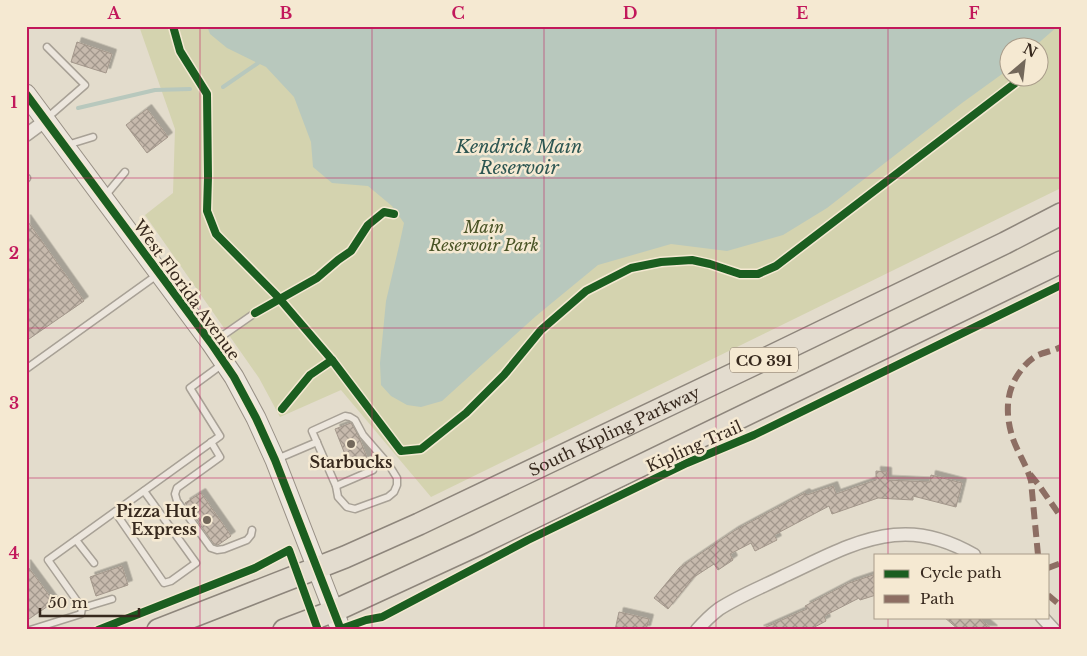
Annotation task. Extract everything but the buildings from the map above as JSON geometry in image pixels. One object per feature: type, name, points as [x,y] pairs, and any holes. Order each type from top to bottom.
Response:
[{"type":"main road","name":"South Kipling Parkway","points":[[158,630],[318,568],[394,535],[555,460],[1005,243],[1061,214]]},
{"type":"main road","name":"CO 391","points":[[284,630],[337,620],[501,533],[1061,262]]},
{"type":"street","name":"West Florida Avenue","points":[[26,94],[211,343],[246,399],[275,460],[337,620]]},
{"type":"street","points":[[26,135],[45,121]]},
{"type":"street","points":[[697,630],[711,615],[734,600],[836,552],[869,539],[896,534],[920,535],[948,542],[972,554]]},
{"type":"street","points":[[1043,618],[1054,630]]},
{"type":"lane","points":[[45,121],[85,85],[47,47]]},
{"type":"lane","points":[[63,146],[93,137]]},
{"type":"lane","points":[[103,199],[125,172]]},
{"type":"lane","points":[[26,369],[159,274]]},
{"type":"lane","points":[[211,343],[255,313]]},
{"type":"lane","points":[[30,630],[81,614],[82,608],[48,560],[220,436],[190,388],[224,363]]},
{"type":"lane","points":[[345,416],[355,420],[363,435],[389,465],[397,478],[394,492],[388,497],[355,509],[347,507],[338,497],[336,486],[317,442],[312,431],[345,416]]},
{"type":"lane","points":[[211,442],[220,457],[177,488],[177,501],[211,548],[224,549],[247,540],[252,530]]},
{"type":"lane","points":[[275,460],[317,442]]},
{"type":"lane","points":[[336,486],[373,470]]},
{"type":"lane","points":[[115,512],[164,583],[171,581],[196,563],[144,491]]},
{"type":"lane","points":[[76,540],[94,563]]},
{"type":"lane","points":[[82,608],[112,598]]},
{"type":"green space","name":"Main Reservoir Park","points":[[139,26],[1061,26],[1061,188],[431,497],[341,390],[280,417],[259,378],[145,215],[173,193],[175,129]]},
{"type":"water","name":"Kendrick Main Reservoir","points":[[207,26],[1058,26],[1044,38],[1000,38],[1000,76],[827,208],[783,235],[727,251],[671,244],[598,265],[536,316],[442,401],[421,407],[407,405],[391,396],[381,385],[380,363],[386,301],[404,223],[392,206],[368,186],[332,183],[313,167],[311,142],[294,97],[266,67],[227,48],[210,34]]},
{"type":"waterway","points":[[223,87],[258,63]]},
{"type":"waterway","points":[[78,108],[155,90],[190,89]]},
{"type":"marked path","points":[[1038,554],[1031,481],[1015,444],[1011,431],[1008,407],[1013,383],[1028,362],[1036,356],[1061,347]]},
{"type":"marked path","points":[[1030,474],[1061,517]]},
{"type":"marked path","points":[[1050,567],[1061,563]]},
{"type":"marked path","points":[[1050,597],[1061,606]]},
{"type":"cycle path","points":[[173,26],[180,51],[207,94],[207,211],[216,234],[278,297],[332,360],[401,451],[421,449],[466,413],[504,375],[541,330],[586,291],[631,268],[661,262],[692,260],[740,274],[758,274],[776,266],[1009,88]]},
{"type":"cycle path","points":[[26,94],[211,343],[234,377],[256,418],[275,460],[341,630]]},
{"type":"cycle path","points":[[255,313],[317,278],[351,251],[368,225],[384,212],[394,214]]},
{"type":"cycle path","name":"Kipling Trail","points":[[338,630],[366,620],[382,617],[528,540],[687,463],[754,435],[1061,285]]},
{"type":"cycle path","points":[[282,409],[310,375],[332,360]]},
{"type":"cycle path","points":[[98,630],[255,568],[289,550],[318,630]]},
{"type":"place","name":"Starbucks","points":[[351,444]]},
{"type":"place","name":"Pizza Hut Express","points":[[207,520]]}]
